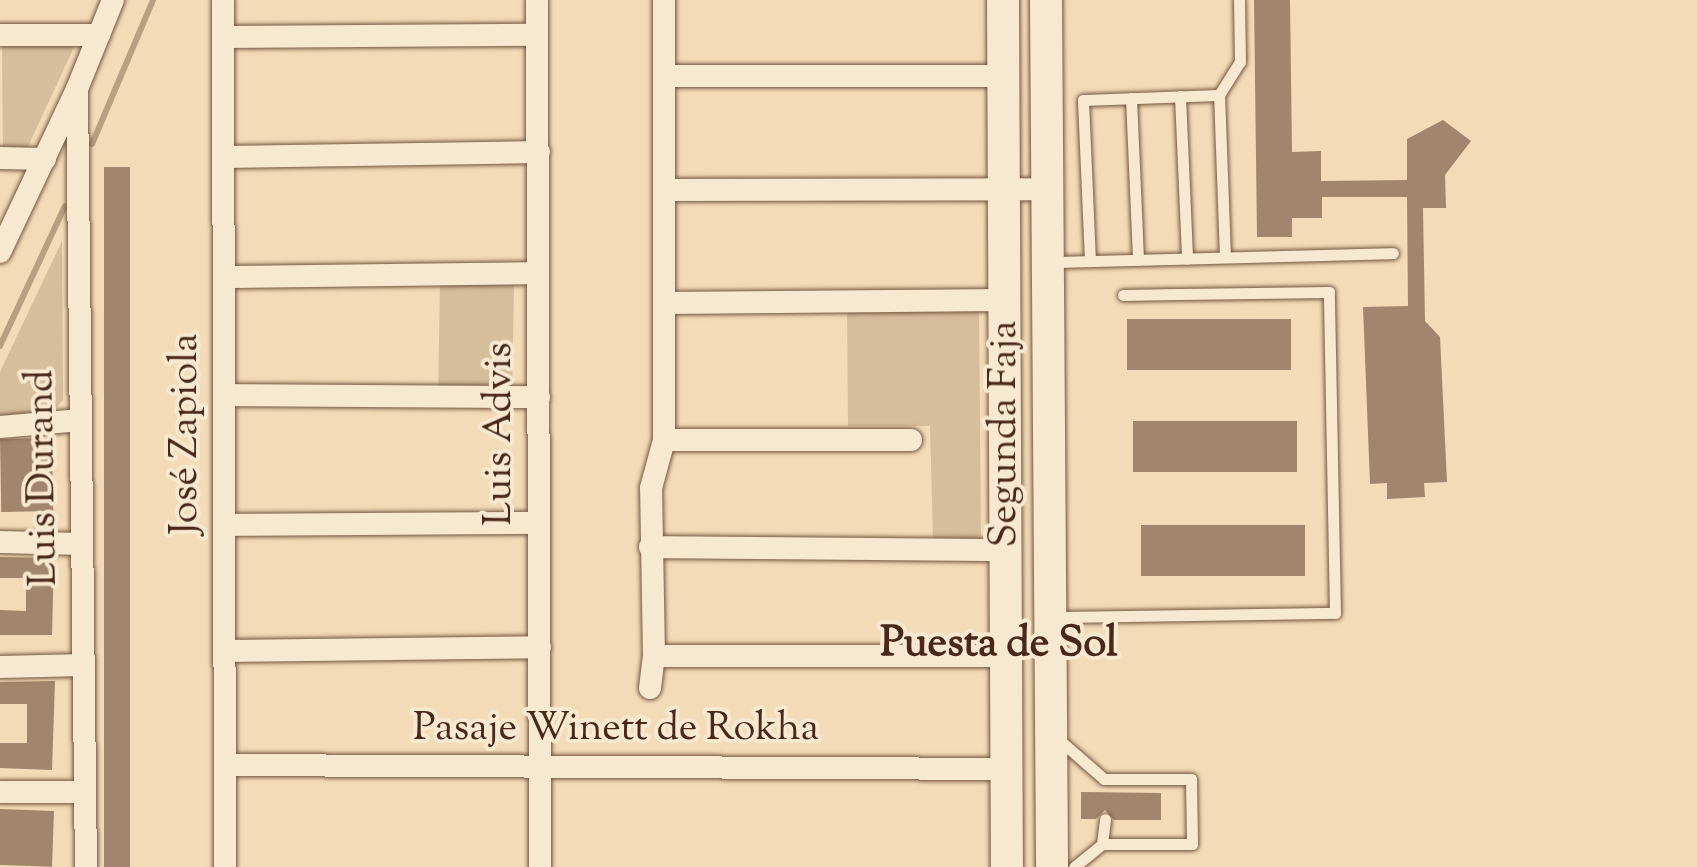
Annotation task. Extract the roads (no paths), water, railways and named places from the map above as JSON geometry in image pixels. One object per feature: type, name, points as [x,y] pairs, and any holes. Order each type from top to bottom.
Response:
[{"type":"main road","name":"Segunda Faja","points":[[1003,0],[1008,867]]},
{"type":"main road","name":"Segunda Faja","points":[[1046,0],[1052,867]]},
{"type":"street","points":[[0,252],[77,89],[113,0]]},
{"type":"street","name":"José Zapiola","points":[[223,0],[225,867]]},
{"type":"street","name":"Luis Advis","points":[[537,0],[540,867]]},
{"type":"street","points":[[650,688],[654,656],[651,488],[664,440],[664,0]]},
{"type":"street","points":[[0,34],[99,35]]},
{"type":"street","points":[[223,37],[537,36]]},
{"type":"street","points":[[664,76],[1003,76]]},
{"type":"street","name":"Luis Durand","points":[[77,89],[86,867]]},
{"type":"street","points":[[224,157],[538,152]]},
{"type":"street","points":[[0,158],[45,159]]},
{"type":"street","points":[[664,190],[1048,189]]},
{"type":"street","points":[[224,276],[538,273]]},
{"type":"street","points":[[664,303],[1004,300]]},
{"type":"street","points":[[224,395],[539,397]]},
{"type":"street","points":[[0,427],[81,420]]},
{"type":"street","points":[[664,440],[911,440]]},
{"type":"street","points":[[224,525],[538,523]]},
{"type":"street","points":[[0,542],[82,544]]},
{"type":"street","points":[[650,547],[1006,550]]},
{"type":"street","points":[[225,651],[540,647]]},
{"type":"street","points":[[654,656],[1006,656]]},
{"type":"street","points":[[0,667],[84,664]]},
{"type":"street","name":"Pasaje Winett de Rokha","points":[[225,765],[1007,769]]},
{"type":"street","points":[[0,792],[86,792]]},
{"type":"lane","points":[[1226,258],[1219,95],[1240,62],[1239,0]]},
{"type":"lane","points":[[1090,261],[1083,100],[1219,95]]},
{"type":"lane","points":[[1180,96],[1186,259]]},
{"type":"lane","points":[[1131,98],[1138,260]]},
{"type":"lane","points":[[1048,262],[1393,253]]},
{"type":"lane","points":[[1067,617],[1334,613],[1330,292],[1124,295]]},
{"type":"lane","points":[[1051,732],[1104,785],[1192,779],[1192,844],[1102,844],[1074,867]]},
{"type":"lane","points":[[1102,844],[1105,820]]},
{"type":"waterway","points":[[92,144],[153,0]]},
{"type":"waterway","points":[[0,346],[65,206]]},
{"type":"district","name":"Puesta de Sol","points":[[999,645]]}]
